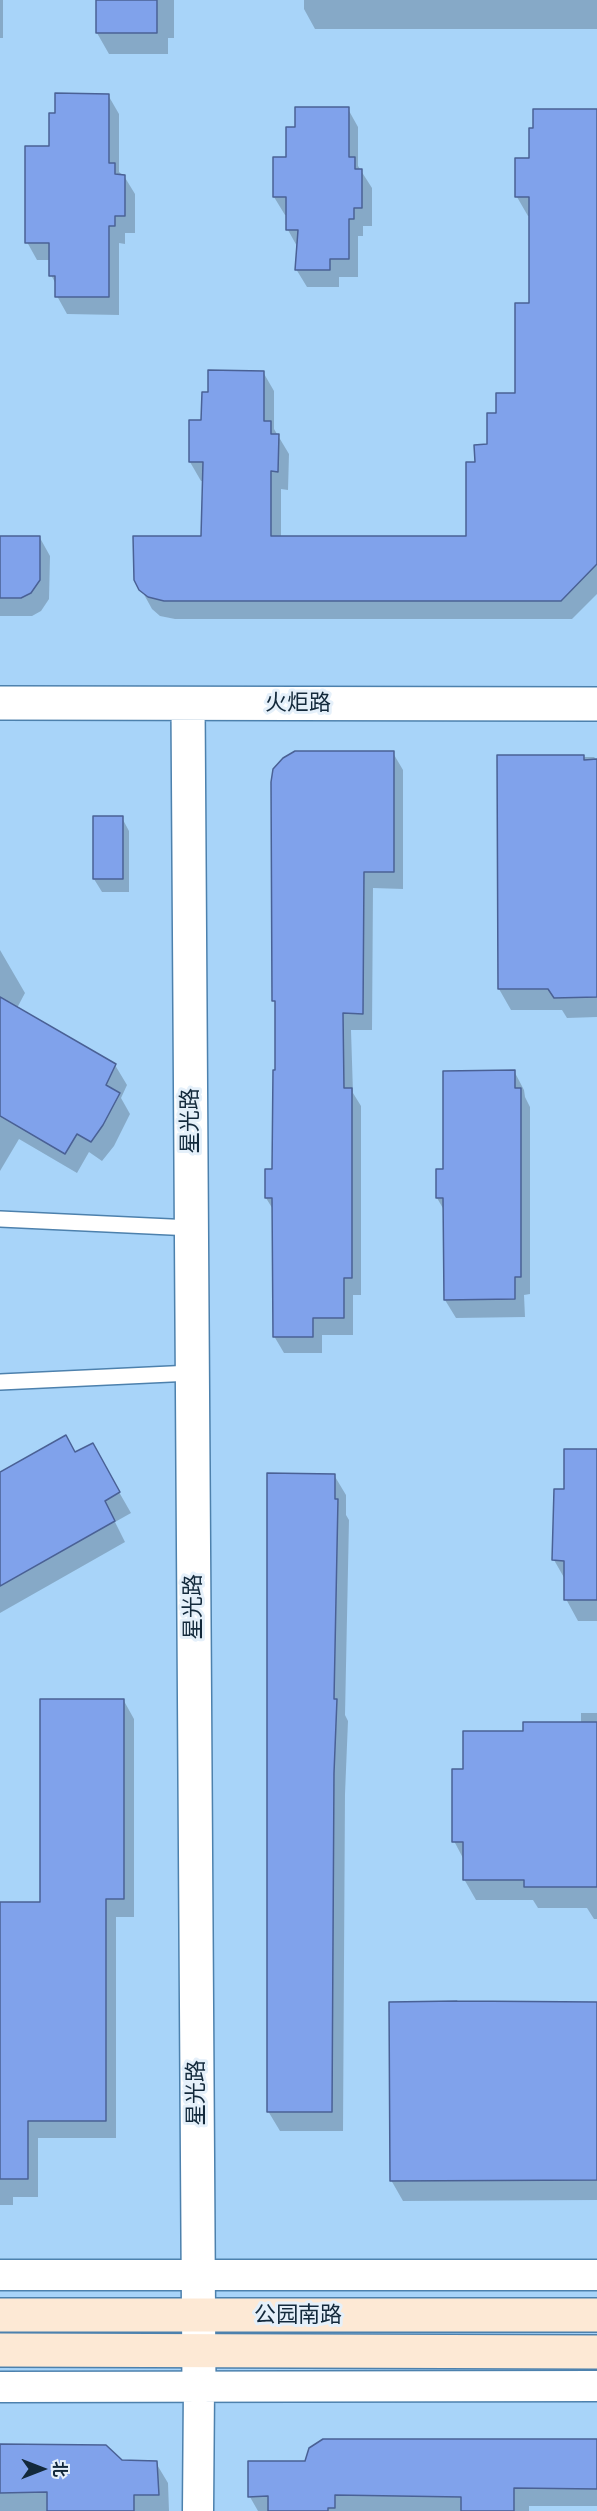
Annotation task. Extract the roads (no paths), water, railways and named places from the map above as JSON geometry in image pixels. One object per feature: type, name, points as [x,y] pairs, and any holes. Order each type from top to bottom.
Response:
[{"type":"main road","name":"公园南路","points":[[0,2315],[597,2315]]},
{"type":"main road","name":"公园南路","points":[[0,2350],[597,2352]]},
{"type":"street","name":"火炬路","points":[[0,703],[597,704]]},
{"type":"street","name":"星光路","points":[[188,704],[199,2316],[198,2511]]},
{"type":"street","points":[[0,2275],[597,2275]]},
{"type":"street","points":[[0,2387],[597,2386]]},
{"type":"lane","points":[[0,1219],[192,1228]]},
{"type":"lane","points":[[0,1382],[192,1373]]}]
